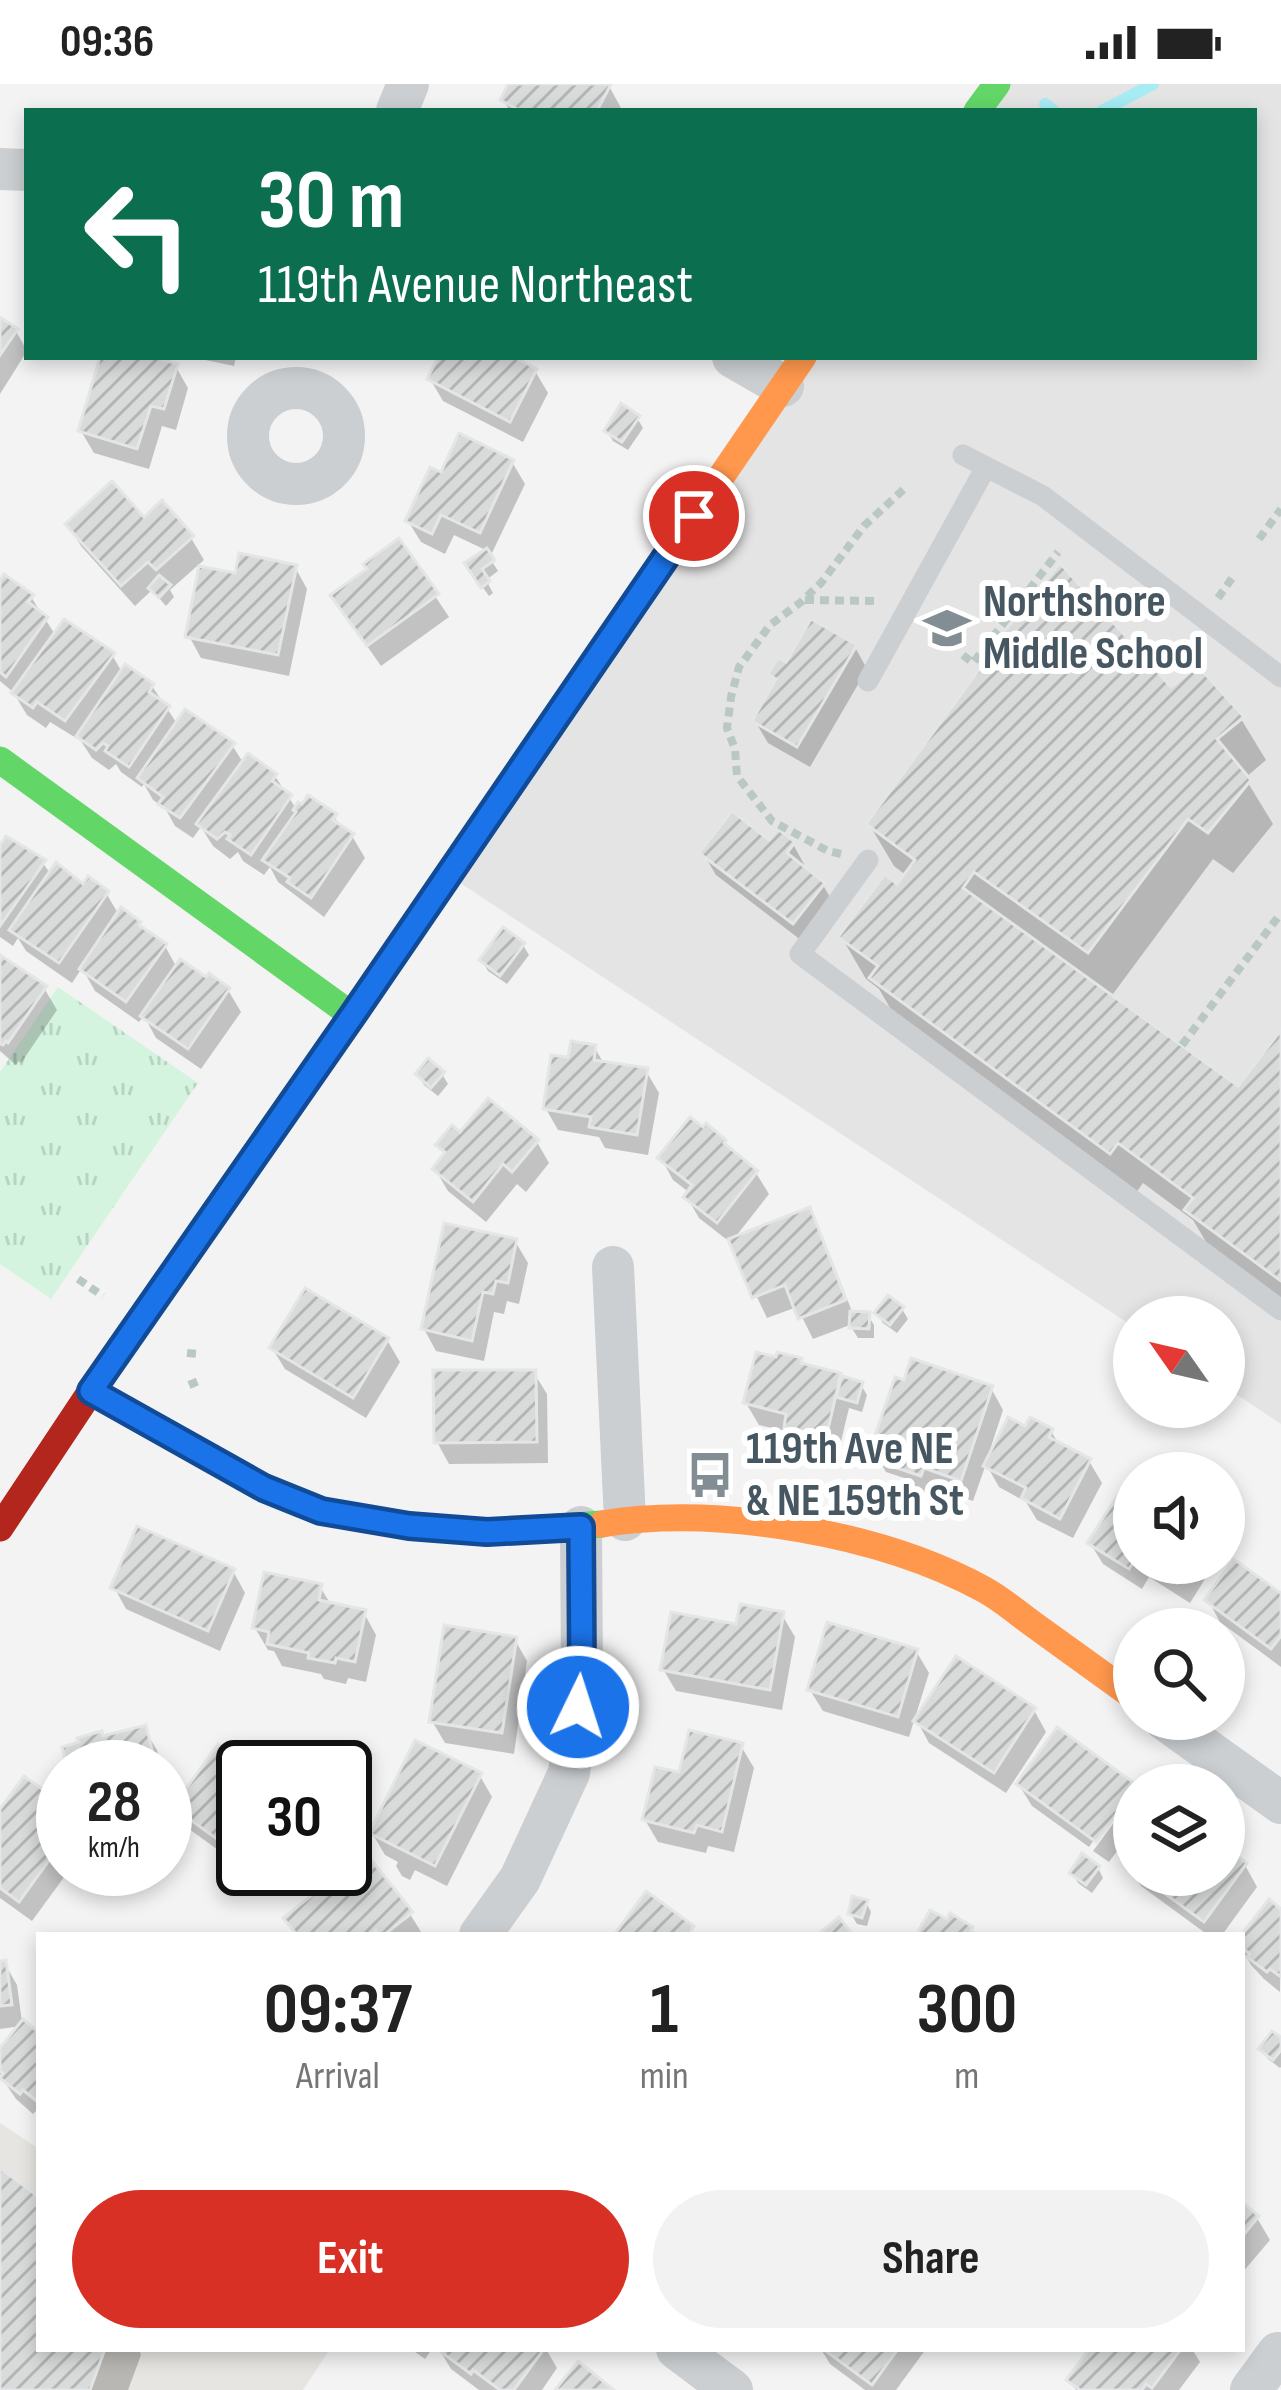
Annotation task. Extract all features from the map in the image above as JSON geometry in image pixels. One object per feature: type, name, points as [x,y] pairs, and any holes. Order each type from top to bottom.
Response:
[{"type":"street","points":[[0,1528],[793,371],[747,360]]},
{"type":"street","points":[[0,760],[352,1016]]},
{"type":"street","points":[[614,1267],[625,1520]]},
{"type":"street","points":[[91,1391],[264,1488],[321,1511],[409,1526],[487,1532],[702,1517],[827,1534],[935,1567],[986,1591],[1113,1682]]},
{"type":"street","points":[[482,1932],[520,1880],[569,1773],[582,1674],[581,1527]]},
{"type":"street","points":[[1193,1740],[1281,1803]]},
{"type":"street","points":[[690,2353],[732,2390]]},
{"type":"street","points":[[1251,2390],[1278,2353]]},
{"type":"lane","points":[[963,454],[1043,496],[1281,677]]},
{"type":"lane","points":[[868,681],[986,467]]},
{"type":"lane","points":[[868,860],[800,954],[1281,1310]]},
{"type":"path","points":[[868,860],[828,851],[772,821],[737,776],[727,728],[739,668],[770,625],[821,583],[864,526],[904,489]]},
{"type":"path","points":[[1259,538],[1281,509]]},
{"type":"path","points":[[963,656],[973,663],[1058,552]]},
{"type":"path","points":[[1214,604],[1234,574]]},
{"type":"path","points":[[803,600],[882,601]]},
{"type":"path","points":[[1182,1045],[1281,914]]},
{"type":"path","points":[[78,1279],[104,1296]]},
{"type":"path","points":[[187,1353],[198,1354]]},
{"type":"path","points":[[189,1385],[201,1380]]},
{"type":"shaded area","name":"Northshore Middle School","points":[[995,84],[1281,84],[1281,1424],[1245,1400],[1245,1296],[1113,1296],[1113,1313],[442,871],[801,360],[1257,360],[1257,108],[977,108]]},
{"type":"shaded area","points":[[0,2123],[36,2147],[36,2352],[328,2352],[303,2390],[0,2390]]},
{"type":"green space","points":[[58,987],[198,1083],[51,1299],[0,1264],[0,1072]]},
{"type":"building","points":[[508,84],[611,84],[599,108],[515,108],[500,100]]},
{"type":"building","points":[[0,317],[18,329],[0,355]]},
{"type":"building","points":[[99,360],[178,364],[164,409],[151,406],[137,449],[78,431]]},
{"type":"building","points":[[436,360],[520,360],[537,369],[510,422],[427,379]]},
{"type":"building","points":[[621,403],[640,416],[622,442],[604,431]]},
{"type":"building","points":[[459,433],[514,460],[480,533],[441,515],[432,534],[405,521],[430,467],[441,472]]},
{"type":"building","points":[[112,481],[144,517],[162,500],[194,536],[156,570],[148,562],[121,586],[65,524]]},
{"type":"building","points":[[399,538],[439,594],[367,646],[330,595]]},
{"type":"building","points":[[487,548],[495,560],[482,569],[490,581],[481,588],[464,563]]},
{"type":"building","points":[[239,553],[297,565],[278,655],[185,637],[199,566],[235,573]]},
{"type":"building","points":[[1060,563],[1171,687],[1198,666],[1244,717],[1217,739],[1251,780],[1208,833],[1188,819],[1088,953],[974,872],[963,888],[1238,1086],[1281,1030],[1281,1281],[1184,1210],[1193,1198],[1118,1143],[1110,1154],[869,978],[878,966],[838,937],[885,874],[897,884],[915,860],[866,824],[999,638]]},
{"type":"building","points":[[4,574],[34,595],[28,602],[48,617],[6,677],[0,672],[0,580]]},
{"type":"building","points":[[159,575],[171,585],[159,598],[148,588]]},
{"type":"building","points":[[64,619],[115,653],[65,721],[37,702],[33,708],[11,693]]},
{"type":"building","points":[[811,619],[857,645],[797,747],[752,721],[776,679],[768,674],[778,658],[786,662]]},
{"type":"building","points":[[125,664],[154,684],[149,692],[170,706],[129,767],[105,751],[108,746],[103,743],[96,750],[76,736]]},
{"type":"building","points":[[185,709],[235,743],[180,818],[158,804],[163,797],[137,778]]},
{"type":"building","points":[[248,753],[277,774],[272,781],[292,795],[251,855],[227,839],[230,835],[225,832],[217,839],[196,824]]},
{"type":"building","points":[[308,795],[337,814],[333,820],[354,834],[311,898],[262,860],[298,802],[302,804]]},
{"type":"building","points":[[732,811],[769,840],[778,829],[795,842],[787,853],[825,883],[793,924],[699,853]]},
{"type":"building","points":[[6,836],[46,860],[0,926],[0,845]]},
{"type":"building","points":[[56,862],[83,884],[88,876],[109,891],[59,963],[9,930]]},
{"type":"building","points":[[121,907],[167,944],[126,1002],[79,969]]},
{"type":"building","points":[[503,927],[525,943],[500,976],[479,960]]},
{"type":"building","points":[[0,955],[47,986],[3,1045],[0,1044]]},
{"type":"building","points":[[180,959],[230,988],[188,1049],[140,1016]]},
{"type":"building","points":[[571,1041],[596,1045],[594,1060],[648,1068],[637,1135],[589,1127],[591,1117],[543,1109],[551,1055],[568,1057]]},
{"type":"building","points":[[428,1058],[445,1072],[431,1088],[415,1074]]},
{"type":"building","points":[[488,1098],[539,1140],[512,1172],[503,1164],[473,1202],[432,1169],[445,1152],[435,1145],[452,1125],[460,1132]]},
{"type":"building","points":[[690,1117],[703,1127],[706,1123],[758,1171],[717,1223],[683,1197],[692,1185],[657,1158]]},
{"type":"building","points":[[810,1207],[846,1300],[798,1319],[785,1285],[752,1298],[728,1239]]},
{"type":"building","points":[[444,1223],[517,1239],[508,1283],[496,1281],[493,1294],[483,1292],[472,1341],[421,1329]]},
{"type":"building","points":[[305,1288],[389,1338],[353,1398],[269,1348]]},
{"type":"building","points":[[888,1295],[904,1307],[890,1325],[874,1313]]},
{"type":"building","points":[[850,1311],[870,1312],[869,1329],[849,1328]]},
{"type":"building","points":[[756,1352],[802,1358],[801,1363],[841,1373],[826,1438],[784,1428],[786,1414],[743,1403]]},
{"type":"building","points":[[911,1358],[993,1386],[961,1481],[924,1468],[921,1476],[897,1468],[900,1461],[870,1450],[895,1377],[904,1380]]},
{"type":"building","points":[[433,1370],[536,1370],[537,1442],[434,1443]]},
{"type":"building","points":[[842,1376],[863,1382],[857,1403],[836,1397]]},
{"type":"building","points":[[1008,1417],[1025,1426],[1030,1417],[1053,1429],[1049,1437],[1091,1459],[1060,1519],[1021,1498],[1026,1488],[983,1466]]},
{"type":"building","points":[[1113,1503],[1113,1559],[1087,1543]]},
{"type":"building","points":[[137,1526],[235,1569],[208,1631],[110,1588]]},
{"type":"building","points":[[1245,1567],[1281,1593],[1281,1636],[1271,1649],[1245,1630],[1245,1608],[1215,1608],[1204,1600],[1216,1584],[1245,1584]]},
{"type":"building","points":[[264,1572],[322,1584],[319,1600],[366,1610],[355,1662],[308,1658],[309,1653],[267,1644],[269,1632],[252,1628]]},
{"type":"building","points":[[740,1604],[784,1612],[770,1690],[660,1670],[671,1612],[736,1624]]},
{"type":"building","points":[[827,1622],[918,1649],[898,1717],[807,1690]]},
{"type":"building","points":[[444,1625],[517,1637],[502,1733],[429,1722]]},
{"type":"building","points":[[956,1656],[1036,1708],[994,1773],[913,1721]]},
{"type":"building","points":[[146,1725],[150,1740],[77,1738],[102,1731],[103,1736]]},
{"type":"building","points":[[1057,1727],[1113,1768],[1113,1819],[1096,1842],[1016,1784]]},
{"type":"building","points":[[689,1730],[743,1743],[722,1832],[697,1825],[694,1833],[642,1820],[655,1767],[679,1772]]},
{"type":"building","points":[[415,1740],[482,1773],[435,1866],[372,1834]]},
{"type":"building","points":[[216,1747],[216,1838],[192,1821],[192,1780]]},
{"type":"building","points":[[24,1776],[36,1785],[36,1878],[19,1902],[0,1888],[0,1809]]},
{"type":"building","points":[[1082,1853],[1100,1866],[1086,1885],[1069,1873]]},
{"type":"building","points":[[372,1861],[413,1912],[388,1932],[295,1932],[283,1918],[311,1896],[372,1896]]},
{"type":"building","points":[[646,1891],[694,1926],[690,1932],[616,1932]]},
{"type":"building","points":[[852,1896],[868,1900],[862,1918],[848,1914]]},
{"type":"building","points":[[1168,1896],[1223,1896],[1204,1922]]},
{"type":"building","points":[[1269,1899],[1281,1909],[1281,1977],[1247,1957],[1243,1932]]},
{"type":"building","points":[[930,1910],[947,1919],[950,1913],[973,1927],[973,1932],[918,1932]]},
{"type":"building","points":[[839,1917],[851,1932],[821,1932]]},
{"type":"building","points":[[6,1960],[12,2005],[0,2006],[0,1961]]},
{"type":"building","points":[[23,2019],[36,2030],[36,2101],[0,2078],[0,2048]]},
{"type":"building","points":[[1272,2031],[1281,2037],[1281,2050],[1273,2060],[1258,2049]]},
{"type":"building","points":[[0,2168],[36,2195],[36,2352],[104,2352],[90,2390],[0,2390]]},
{"type":"building","points":[[1245,2204],[1259,2216],[1245,2233]]},
{"type":"building","points":[[441,2352],[542,2352],[514,2390],[500,2390],[473,2370],[471,2374]]},
{"type":"building","points":[[827,2352],[896,2352],[872,2385]]},
{"type":"building","points":[[1087,2352],[1179,2352],[1152,2388],[1146,2384],[1142,2390],[1080,2390],[1066,2380]]},
{"type":"building","points":[[578,2361],[614,2390],[555,2390]]},
{"type":"waterway","points":[[1108,108],[1153,84]]},
{"type":"waterway","points":[[1045,104],[1050,108]]},
{"type":"traffic: fast","points":[[979,108],[997,84]]},
{"type":"traffic: fast","points":[[0,760],[353,1016]]},
{"type":"traffic: fast","points":[[91,1391],[264,1488],[321,1511],[409,1526],[487,1532],[602,1524]]},
{"type":"traffic: slow","points":[[294,1101],[801,360]]},
{"type":"traffic: slow","points":[[602,1524],[696,1518],[747,1522],[798,1528],[898,1553],[992,1594],[1113,1682]]},
{"type":"traffic: jam","points":[[0,1528],[294,1101]]},
{"type":"place","name":"Northshore Middle School","points":[[947,628]]},
{"type":"place","name":"119th Ave NE & NE 159th St","points":[[710,1475]]},
{"type":"route","points":[[578,1707],[581,1527],[487,1532],[409,1526],[321,1511],[264,1488],[91,1391],[694,516]]}]
